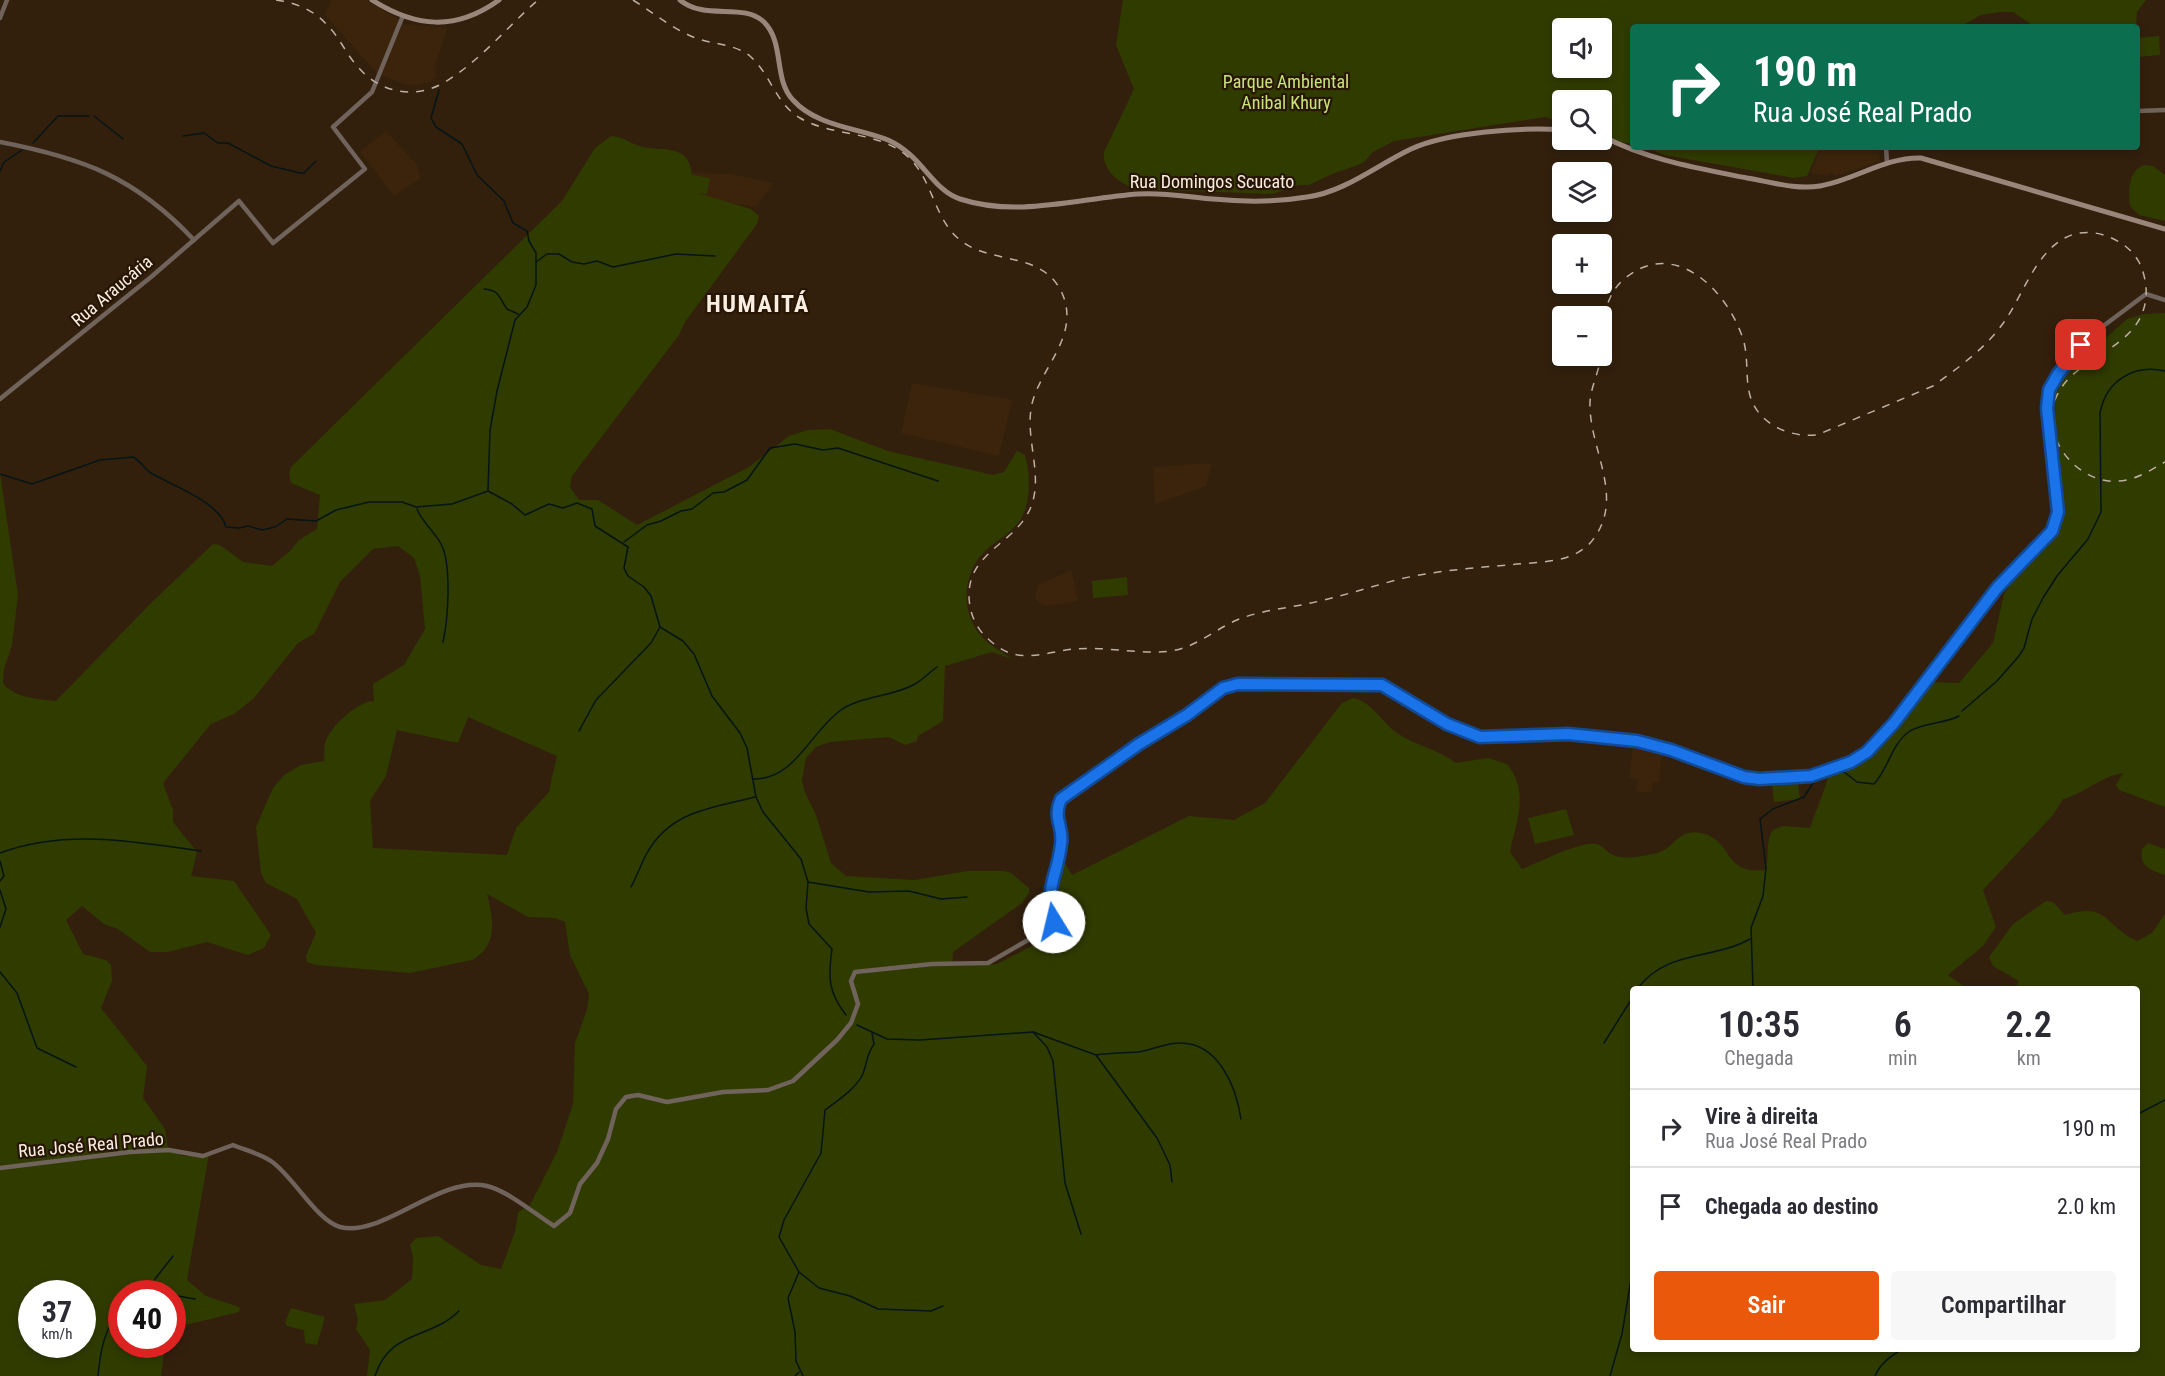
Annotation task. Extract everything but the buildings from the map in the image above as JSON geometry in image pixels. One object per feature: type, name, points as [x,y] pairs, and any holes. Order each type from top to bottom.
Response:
[{"type":"main road","points":[[372,0],[402,18],[415,21],[451,21],[476,13],[499,0]]},
{"type":"main road","name":"Rua Domingos Scucato","points":[[680,0],[703,12],[743,13],[763,21],[775,39],[785,88],[792,100],[823,119],[874,134],[906,149],[923,165],[943,190],[962,200],[1019,208],[1138,194],[1272,200],[1308,197],[1331,191],[1412,149],[1435,142],[1479,134],[1552,131]]},
{"type":"main road","points":[[1612,141],[1630,150]]},
{"type":"main road","points":[[1631,150],[1686,166],[1802,187],[1837,183],[1887,162],[1908,157],[1938,161],[2017,188],[2165,229]]},
{"type":"street","points":[[0,18],[7,0]]},
{"type":"street","name":"Rua Araucária","points":[[0,399],[239,201],[273,243],[365,169],[333,127],[372,92],[402,18]]},
{"type":"street","points":[[2140,111],[2165,110]]},
{"type":"street","points":[[0,142],[82,163],[106,172],[165,212],[194,240]]},
{"type":"street","points":[[1886,150],[1887,162]]},
{"type":"street","name":"Rua José Real Prado","points":[[0,1168],[130,1152],[169,1150],[203,1156],[233,1145],[271,1161],[300,1189],[324,1217],[338,1227],[371,1224],[467,1185],[488,1186],[554,1226],[570,1213],[580,1184],[597,1163],[608,1139],[616,1108],[626,1098],[638,1095],[667,1102],[678,1101],[723,1092],[768,1090],[793,1081],[837,1040],[850,1023],[858,1004],[851,981],[855,972],[922,965],[988,963],[1035,936],[1054,935],[1049,889],[1061,844],[1062,835],[1056,820],[1057,808],[1061,799],[1139,744],[1187,715],[1223,688],[1238,684],[1382,685],[1447,724],[1480,737],[1568,734],[1637,741],[1692,757],[1744,777],[1759,779],[1811,776],[1851,762],[1867,752],[1894,723],[1997,588],[2052,531],[2058,512],[2047,408],[2049,390],[2058,374],[2090,336],[2146,294],[2165,300]]},
{"type":"shaded area","points":[[331,0],[367,0],[405,24],[447,28],[435,67],[436,77],[430,82],[416,85],[404,84],[378,74],[325,15]]},
{"type":"shaded area","points":[[386,131],[417,165],[420,178],[394,196],[360,152]]},
{"type":"shaded area","points":[[1819,150],[1879,150],[1880,161],[1836,176],[1830,172],[1828,176],[1811,173]]},
{"type":"shaded area","points":[[689,173],[730,174],[773,183],[756,207],[685,195]]},
{"type":"shaded area","points":[[912,383],[1012,400],[999,456],[901,433]]},
{"type":"shaded area","points":[[1212,463],[1206,486],[1155,504],[1153,467]]},
{"type":"shaded area","points":[[1071,570],[1078,601],[1045,606],[1038,602],[1035,596],[1038,585]]},
{"type":"shaded area","points":[[1633,747],[1662,753],[1659,782],[1653,782],[1651,793],[1636,791],[1638,779],[1629,778]]},
{"type":"green space","name":"Parque Ambiental Anibal Khury","points":[[1123,0],[2146,0],[2137,12],[2136,24],[2031,24],[2013,12],[2000,12],[1981,15],[1964,24],[1630,24],[1630,144],[1612,141],[1612,90],[1552,90],[1552,119],[1545,117],[1394,141],[1373,152],[1363,163],[1309,185],[1299,185],[1273,194],[1137,189],[1113,176],[1106,165],[1104,152],[1134,89],[1116,45]]},
{"type":"green space","points":[[2159,36],[2160,55],[2140,57],[2140,38]]},
{"type":"green space","points":[[611,136],[620,137],[643,147],[681,153],[690,165],[692,175],[710,178],[707,194],[698,193],[751,209],[759,216],[757,224],[685,322],[679,335],[572,476],[570,487],[579,500],[598,500],[637,525],[749,467],[789,436],[808,430],[830,429],[888,451],[993,475],[1004,472],[1017,451],[1025,455],[1029,485],[1026,508],[1020,520],[1011,530],[986,550],[978,560],[972,571],[966,595],[971,620],[977,631],[989,644],[1012,659],[992,652],[945,666],[943,721],[918,736],[917,741],[905,745],[889,737],[830,742],[816,747],[806,758],[802,780],[831,863],[846,876],[915,880],[967,871],[1004,871],[1011,873],[1029,888],[1029,893],[1022,903],[953,952],[952,966],[997,964],[1059,932],[1054,886],[1062,858],[1072,875],[1189,816],[1234,820],[1265,803],[1342,703],[1353,698],[1366,704],[1397,733],[1456,763],[1488,758],[1507,764],[1514,775],[1520,796],[1518,818],[1510,852],[1522,869],[1569,849],[1589,844],[1596,844],[1611,854],[1621,857],[1657,853],[1683,835],[1696,832],[1714,838],[1742,868],[1765,870],[1769,839],[1773,830],[1783,826],[1810,828],[1829,776],[1889,737],[1929,682],[1959,683],[1993,643],[2004,594],[2056,519],[2055,384],[2127,319],[2144,314],[2165,313],[2165,807],[2119,790],[2116,785],[2123,773],[2063,799],[2053,815],[1983,890],[1996,927],[1983,946],[1948,975],[1963,986],[1630,986],[1630,1352],[2140,1352],[2140,986],[2016,986],[2019,981],[1993,966],[1989,957],[2013,924],[2046,901],[2053,902],[2065,915],[2090,911],[2099,913],[2137,941],[2152,933],[2165,914],[2165,1376],[367,1376],[370,1350],[356,1329],[358,1320],[354,1304],[385,1300],[412,1279],[413,1257],[410,1245],[416,1238],[438,1236],[481,1265],[501,1269],[515,1232],[518,1212],[530,1205],[557,1152],[573,1104],[575,1043],[587,1010],[589,994],[570,955],[565,922],[555,918],[528,917],[487,894],[492,921],[490,939],[481,954],[472,960],[410,973],[316,965],[307,962],[306,956],[316,933],[297,899],[266,883],[261,873],[256,827],[273,788],[284,775],[301,765],[324,761],[325,743],[330,732],[354,709],[374,701],[373,684],[404,665],[425,629],[420,576],[414,558],[398,546],[373,549],[340,582],[314,634],[298,643],[254,698],[234,714],[211,724],[163,783],[173,810],[173,822],[197,852],[191,876],[234,881],[271,935],[264,948],[248,955],[207,942],[168,952],[150,952],[118,929],[104,924],[82,906],[66,920],[83,954],[106,960],[111,965],[112,981],[101,1008],[147,1066],[143,1098],[165,1129],[168,1148],[183,1156],[209,1154],[187,1280],[206,1296],[240,1308],[239,1312],[186,1325],[186,1280],[108,1280],[108,1358],[163,1358],[161,1376],[0,1376],[0,473],[18,595],[12,645],[4,669],[3,683],[20,695],[56,701],[151,603],[213,544],[220,545],[243,562],[272,566],[299,540],[317,529],[320,495],[291,483],[289,474],[291,467],[562,201],[595,148]],"holes":[[[468,717],[557,756],[549,792],[516,828],[507,855],[373,848],[370,801],[386,776],[397,730],[458,743]]]},
{"type":"green space","points":[[1651,150],[1819,150],[1807,176],[1794,178],[1665,155]]},
{"type":"green space","points":[[2145,165],[2153,166],[2165,175],[2165,221],[2139,215],[2130,206],[2129,188],[2132,176],[2135,171]]},
{"type":"green space","points":[[1127,577],[1128,595],[1093,598],[1092,581]]},
{"type":"green space","points":[[1798,782],[1800,799],[1774,802],[1772,784]]},
{"type":"green space","points":[[1566,809],[1574,835],[1535,844],[1528,818]]},
{"type":"green space","points":[[2148,843],[2165,849],[2165,875],[2150,869],[2142,860],[2142,849]]},
{"type":"green space","points":[[291,1308],[325,1317],[317,1345],[305,1343],[304,1330],[287,1326],[285,1323]]},
{"type":"waterway","points":[[439,90],[431,118],[436,127],[462,144],[477,175],[504,201],[513,223],[527,231],[529,241],[536,253],[536,285],[527,307],[515,320],[497,391],[490,430],[488,490]]},
{"type":"waterway","points":[[33,143],[58,116],[89,116]]},
{"type":"waterway","points":[[94,116],[123,139]]},
{"type":"waterway","points":[[183,136],[204,133],[218,143],[228,143],[271,166],[300,173],[304,173],[316,161]]},
{"type":"waterway","points":[[0,171],[4,162],[22,150]]},
{"type":"waterway","points":[[536,262],[547,254],[559,254],[572,262],[584,264],[597,261],[613,267],[676,254],[715,256]]},
{"type":"waterway","points":[[484,289],[496,293],[507,309],[518,314]]},
{"type":"waterway","points":[[1962,711],[1997,681],[2019,656],[2024,648],[2032,619],[2043,598],[2057,576],[2088,539],[2101,512],[2100,413],[2108,392],[2123,377],[2132,373],[2153,369],[2165,371]]},
{"type":"waterway","points":[[624,542],[647,525],[681,511],[692,509],[713,493],[724,492],[747,480],[770,448],[795,444],[823,450],[838,448],[938,481]]},
{"type":"waterway","points":[[0,474],[32,484],[100,460],[133,457],[151,473],[205,502],[222,518],[226,527],[248,526],[262,530],[275,527],[287,519],[316,521],[336,510],[369,502],[402,502],[416,507],[452,504],[488,491],[512,504],[525,515],[549,504],[563,508],[577,503],[592,509],[595,526],[628,547],[624,568],[628,576],[644,587],[651,596],[660,627],[683,641],[694,654],[712,696],[740,733],[747,748],[756,797],[763,812],[801,859],[808,882],[806,908],[809,924],[832,949],[831,984],[836,999],[846,1015]]},
{"type":"waterway","points":[[417,509],[441,544],[447,565],[448,592],[443,642]]},
{"type":"waterway","points":[[579,731],[596,700],[651,643],[660,627]]},
{"type":"waterway","points":[[753,779],[768,777],[780,772],[841,710],[859,701],[906,688],[937,667]]},
{"type":"waterway","points":[[1753,986],[1751,928],[1763,896],[1766,868],[1760,819],[1773,809],[1804,797],[1813,783],[1827,774],[1844,772],[1857,782],[1874,784],[1898,743],[1910,731],[1959,716]]},
{"type":"waterway","points":[[631,887],[647,853],[668,828],[694,813],[755,797]]},
{"type":"waterway","points":[[0,853],[49,841],[74,839],[125,841],[201,851]]},
{"type":"waterway","points":[[0,861],[4,876],[0,881]]},
{"type":"waterway","points":[[808,882],[869,892],[909,891],[941,899],[967,897]]},
{"type":"waterway","points":[[0,890],[6,909],[0,927]]},
{"type":"waterway","points":[[1640,986],[1662,967],[1676,961],[1736,946],[1750,939]]},
{"type":"waterway","points":[[0,972],[17,993],[37,1048],[76,1067]]},
{"type":"waterway","points":[[1604,1043],[1630,1001]]},
{"type":"waterway","points":[[857,1025],[887,1039],[920,1040],[1033,1032],[1096,1055],[1157,1138],[1170,1165],[1172,1182]]},
{"type":"waterway","points":[[1033,1032],[1047,1047],[1053,1061],[1065,1183],[1081,1234]]},
{"type":"waterway","points":[[872,1033],[874,1044],[859,1081],[825,1110],[821,1153],[784,1220],[779,1237],[799,1272],[819,1288],[850,1296],[878,1309],[931,1311],[943,1306]]},
{"type":"waterway","points":[[1096,1055],[1138,1052],[1169,1044],[1193,1045],[1204,1050],[1223,1068],[1235,1093],[1241,1119]]},
{"type":"waterway","points":[[2140,1113],[2165,1100]]},
{"type":"waterway","points":[[154,1280],[173,1256]]},
{"type":"waterway","points":[[799,1272],[788,1298],[795,1332],[796,1361],[803,1376]]},
{"type":"waterway","points":[[1610,1376],[1622,1334],[1630,1285]]},
{"type":"waterway","points":[[186,1297],[195,1299]]},
{"type":"waterway","points":[[375,1376],[390,1350],[401,1342],[436,1327],[459,1311]]},
{"type":"waterway","points":[[98,1376],[102,1349],[108,1330]]},
{"type":"waterway","points":[[1875,1376],[1880,1367],[1898,1352]]},
{"type":"waterway","points":[[795,1376],[799,1372]]},
{"type":"railway","points":[[276,0],[298,5],[323,20],[358,67],[377,83],[387,88],[410,92],[434,88],[458,74],[538,0]]},
{"type":"railway","points":[[633,0],[670,25],[700,40],[745,52],[758,64],[785,105],[800,118],[826,128],[882,142],[907,156],[923,176],[946,224],[964,243],[1043,271],[1054,280],[1062,293],[1067,322],[1064,335],[1038,387],[1031,413],[1035,479],[1032,504],[1026,517],[977,567],[971,580],[969,601],[980,631],[1009,653],[1028,656],[1086,648],[1147,652],[1171,651],[1199,641],[1242,618],[1322,601],[1396,580],[1452,570],[1548,561],[1578,553],[1591,542],[1601,526],[1606,510],[1604,476],[1590,407],[1599,366]]},
{"type":"railway","points":[[1608,306],[1611,296],[1622,281],[1641,268],[1660,264],[1678,266],[1695,274],[1711,287],[1735,320],[1745,348],[1750,396],[1759,413],[1771,424],[1785,431],[1801,435],[1817,435],[1933,386],[1971,357],[1997,331],[2049,250],[2062,239],[2077,234],[2095,233],[2120,243],[2135,256],[2144,274],[2146,297],[2141,316],[2132,330],[2074,374],[2062,387],[2054,403],[2052,418],[2054,432],[2059,446],[2068,458],[2091,476],[2105,480],[2131,479],[2165,462]]},
{"type":"district","name":"HUMAITÁ","points":[[758,304]]},
{"type":"route","points":[[1054,922],[1049,889],[1061,844],[1062,835],[1056,820],[1057,808],[1061,799],[1139,744],[1187,715],[1223,688],[1238,684],[1382,685],[1447,724],[1480,737],[1547,733],[1637,741],[1709,762],[1744,777],[1759,779],[1811,776],[1851,762],[1867,752],[1894,723],[1997,588],[2052,531],[2058,512],[2047,408],[2049,390],[2072,354],[2081,345]]}]
